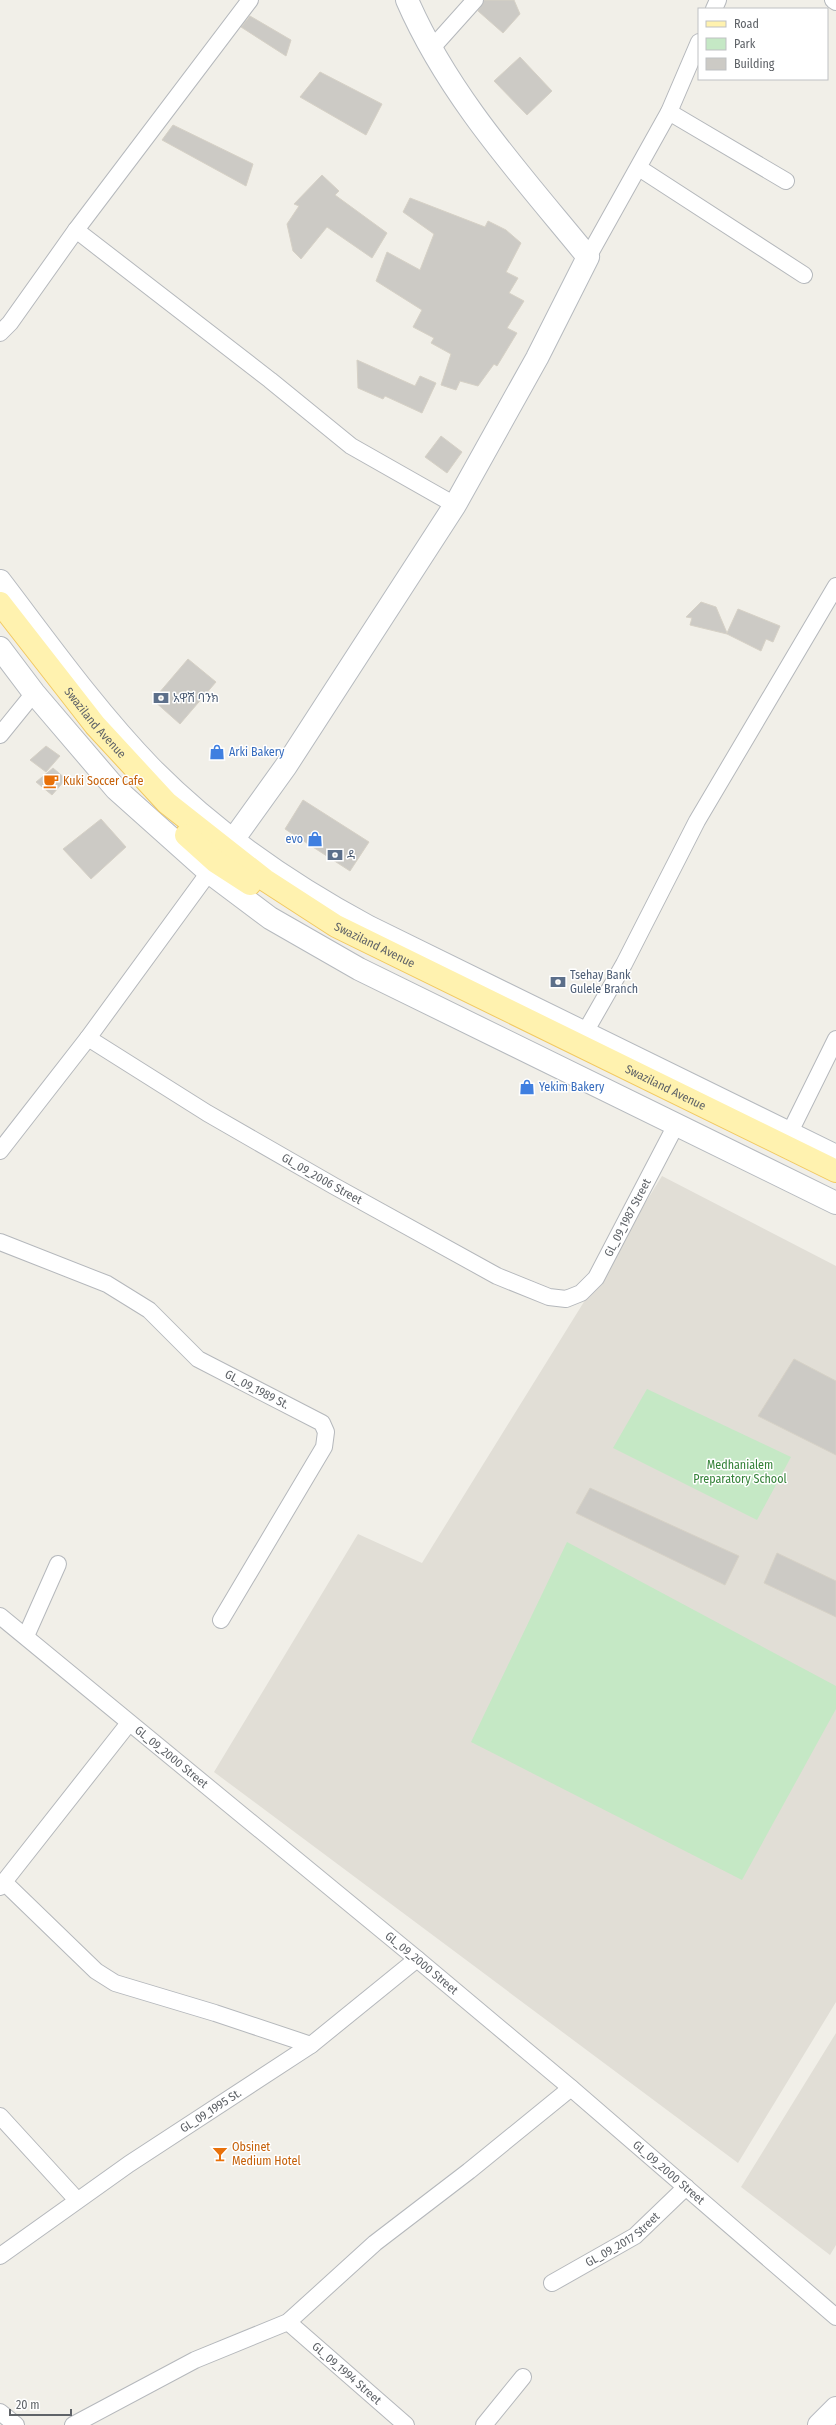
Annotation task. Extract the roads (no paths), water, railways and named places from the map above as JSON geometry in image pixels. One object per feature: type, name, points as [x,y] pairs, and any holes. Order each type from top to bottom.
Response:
[{"type":"main road","points":[[222,856],[455,505],[537,358],[588,257],[477,119],[452,83],[407,0]]},
{"type":"main road","points":[[0,581],[104,715],[132,748],[202,815],[222,856],[270,918],[322,950],[677,1123],[836,1203]]},
{"type":"main road","name":"Swaziland Avenue","points":[[0,603],[77,704],[148,783],[196,828],[222,856],[265,880],[336,926],[836,1171]]},
{"type":"main road","name":"Swaziland Avenue","points":[[0,624],[108,759],[142,796],[316,928],[683,1110],[836,1183]]},
{"type":"main road","points":[[0,648],[34,693],[116,790],[222,856],[293,884],[331,906],[584,1034],[836,1156]]},
{"type":"main road","points":[[819,2425],[836,2408]]},
{"type":"street","points":[[0,333],[10,323],[76,230],[250,0]]},
{"type":"street","points":[[432,48],[475,0]]},
{"type":"street","points":[[588,257],[669,112],[698,44]]},
{"type":"street","points":[[669,112],[786,181]]},
{"type":"street","points":[[639,168],[804,275]]},
{"type":"street","points":[[76,230],[270,380],[351,446],[455,505]]},
{"type":"street","points":[[584,1034],[624,964],[697,820],[836,586]]},
{"type":"street","points":[[0,735],[34,693]]},
{"type":"street","points":[[0,1151],[88,1038],[222,856]]},
{"type":"street","name":"GL_09_2006 Street","points":[[88,1038],[207,1112],[334,1186],[490,1272],[549,1297],[566,1298]]},
{"type":"street","points":[[789,1134],[836,1039]]},
{"type":"street","name":"GL_09_1987 Street","points":[[566,1298],[581,1294],[596,1278],[677,1123]]},
{"type":"street","name":"GL_09_1989 St.","points":[[0,1242],[107,1284],[150,1310],[198,1359],[322,1423],[326,1432],[324,1447],[221,1620]]},
{"type":"street","points":[[26,1636],[58,1564]]},
{"type":"street","name":"GL_09_2000 Street","points":[[0,1616],[417,1959],[571,2088],[836,2317]]},
{"type":"street","points":[[129,1723],[3,1885],[96,1971],[115,1983],[215,2013],[311,2045]]},
{"type":"street","name":"GL_09_1995 St.","points":[[0,2256],[77,2200],[311,2045],[417,1959]]},
{"type":"street","points":[[74,2425],[195,2360],[288,2322],[375,2243],[469,2172],[571,2088]]},
{"type":"street","points":[[0,2116],[77,2200]]},
{"type":"street","name":"GL_09_2017 Street","points":[[552,2282],[635,2236],[686,2187]]},
{"type":"street","name":"GL_09_1994 Street","points":[[288,2322],[406,2425]]},
{"type":"street","points":[[484,2425],[523,2377]]},
{"type":"street","points":[[0,2412],[16,2425]]},
{"type":"place","name":"አዋሽ ባንክ","points":[[161,698]]},
{"type":"place","name":"Arki Bakery","points":[[217,752]]},
{"type":"place","name":"Kuki Soccer Cafe","points":[[51,781]]},
{"type":"place","name":"evo","points":[[315,839]]},
{"type":"place","name":"ዳ","points":[[335,855]]},
{"type":"place","name":"Tsehay Bank Gulele Branch","points":[[558,982]]},
{"type":"place","name":"Yekim Bakery","points":[[527,1087]]},
{"type":"place","name":"Obsinet Medium Hotel","points":[[220,2154]]},
{"type":"park label","name":"Medhanialem Preparatory School","points":[[740,1472]]}]
